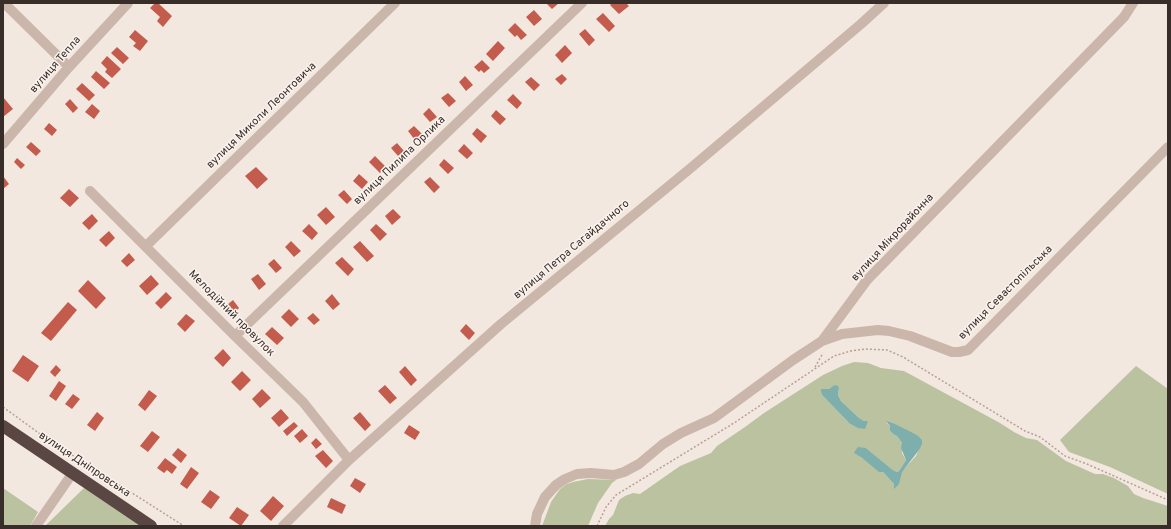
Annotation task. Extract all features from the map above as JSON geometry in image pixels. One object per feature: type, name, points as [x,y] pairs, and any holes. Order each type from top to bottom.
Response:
[{"type":"highway","name":"вулиця Дніпровська","points":[[3,426],[151,526]]},
{"type":"street","points":[[4,3],[69,67]]},
{"type":"street","name":"вулиця Тепла","points":[[3,144],[69,67],[128,3]]},
{"type":"street","name":"вулиця Миколи Леонтовича","points":[[146,246],[395,3]]},
{"type":"street","name":"вулиця Пилипа Орлика","points":[[235,336],[582,3]]},
{"type":"street","name":"вулиця Петра Сагайдачного","points":[[284,526],[349,460],[501,324],[698,162],[884,3]]},
{"type":"street","name":"вулиця Мікрорайонна","points":[[534,526],[537,514],[546,497],[556,485],[565,478],[577,474],[591,473],[614,475],[639,464],[663,444],[681,433],[714,418],[793,360],[822,341],[867,280],[1124,17],[1133,3]]},
{"type":"street","name":"вулиця Севастопільська","points":[[822,341],[842,334],[878,330],[910,336],[952,352],[968,350],[1168,147]]},
{"type":"street","name":"Мелодійний провулок","points":[[90,191],[303,402],[349,460]]},
{"type":"street","points":[[36,526],[72,474]]},
{"type":"path","points":[[597,526],[606,507],[616,495],[734,423],[834,356],[865,349],[887,350],[903,357],[1025,431],[1040,437],[1066,456],[1168,500]]},
{"type":"path","points":[[3,407],[47,438],[184,526]]},
{"type":"green space","points":[[854,362],[868,363],[881,368],[904,371],[1014,432],[1026,438],[1037,440],[1066,461],[1095,474],[1103,474],[1114,478],[1128,486],[1134,494],[1168,506],[1168,526],[605,526],[613,515],[619,500],[633,493],[640,494],[680,466],[711,453],[717,446],[764,413],[823,375]],"holes":[[[834,385],[839,388],[838,395],[841,401],[864,421],[849,423],[822,395],[821,389],[829,389]],[[886,422],[893,423],[921,444],[916,456],[892,482],[883,472],[861,457],[866,448],[893,470],[897,472],[899,471],[906,460],[902,453],[902,443],[897,436],[890,431],[890,426]]]},
{"type":"green space","points":[[1136,366],[1168,389],[1168,494],[1110,467],[1069,452],[1060,440]]},
{"type":"green space","points":[[588,479],[616,480],[612,483],[598,503],[588,526],[542,526],[551,502],[560,489],[567,484]]},
{"type":"green space","points":[[3,488],[38,512],[30,526],[3,526]]},
{"type":"green space","points":[[84,488],[150,526],[45,526]]},
{"type":"water","points":[[834,385],[838,386],[839,388],[838,395],[841,401],[858,417],[864,421],[868,421],[865,429],[858,428],[849,423],[822,395],[821,389],[829,389]]},
{"type":"water","points":[[886,421],[913,433],[922,440],[919,450],[902,472],[899,484],[894,489],[894,483],[883,472],[879,472],[854,453],[858,447],[866,448],[893,470],[897,472],[899,471],[906,460],[901,448],[902,443],[897,436],[890,431],[890,426]]},
{"type":"building","points":[[155,3],[158,3],[172,16],[163,27],[157,21],[160,17],[150,8]]},
{"type":"building","points":[[546,3],[559,3],[552,9]]},
{"type":"building","points":[[612,3],[626,3],[629,6],[619,14],[610,5]]},
{"type":"building","points":[[534,10],[542,19],[534,26],[526,17]]},
{"type":"building","points":[[603,13],[615,26],[609,32],[596,19]]},
{"type":"building","points":[[515,23],[527,35],[521,40],[517,35],[515,37],[508,30]]},
{"type":"building","points":[[585,29],[595,40],[589,46],[579,34]]},
{"type":"building","points":[[135,30],[148,41],[140,51],[133,46],[136,43],[129,37]]},
{"type":"building","points":[[498,41],[505,48],[493,61],[486,54]]},
{"type":"building","points":[[565,45],[572,53],[562,63],[555,55]]},
{"type":"building","points":[[117,47],[129,58],[123,64],[111,53]]},
{"type":"building","points":[[107,56],[121,69],[112,78],[105,72],[107,69],[101,63]]},
{"type":"building","points":[[482,60],[490,68],[484,73],[481,70],[479,72],[474,67]]},
{"type":"building","points":[[96,71],[110,83],[104,89],[91,77]]},
{"type":"building","points":[[562,74],[567,79],[561,85],[555,79]]},
{"type":"building","points":[[465,76],[473,85],[466,91],[459,82]]},
{"type":"building","points":[[531,77],[540,85],[534,91],[525,82]]},
{"type":"building","points":[[82,83],[95,95],[89,101],[76,89]]},
{"type":"building","points":[[448,93],[456,101],[449,107],[441,98]]},
{"type":"building","points":[[513,94],[522,103],[517,109],[507,100]]},
{"type":"building","points":[[3,97],[13,109],[3,117]]},
{"type":"building","points":[[70,99],[78,108],[73,113],[65,104]]},
{"type":"building","points":[[92,104],[100,111],[94,119],[85,112]]},
{"type":"building","points":[[429,108],[437,117],[430,122],[423,114]]},
{"type":"building","points":[[496,110],[506,119],[500,125],[491,116]]},
{"type":"building","points":[[49,123],[57,130],[52,136],[44,129]]},
{"type":"building","points":[[414,126],[422,134],[415,140],[408,131]]},
{"type":"building","points":[[477,128],[487,136],[481,143],[472,134]]},
{"type":"building","points":[[31,142],[41,151],[36,156],[26,147]]},
{"type":"building","points":[[397,143],[404,151],[398,156],[391,148]]},
{"type":"building","points":[[464,144],[473,153],[467,159],[458,151]]},
{"type":"building","points":[[375,156],[386,167],[380,173],[369,162]]},
{"type":"building","points":[[17,158],[25,165],[21,169],[14,162]]},
{"type":"building","points":[[444,159],[454,168],[448,174],[439,165]]},
{"type":"building","points":[[256,167],[268,179],[257,189],[245,176]]},
{"type":"building","points":[[359,174],[368,182],[362,189],[353,181]]},
{"type":"building","points":[[3,176],[9,184],[3,189]]},
{"type":"building","points":[[430,177],[440,187],[434,193],[424,182]]},
{"type":"building","points":[[69,189],[79,198],[70,207],[60,198]]},
{"type":"building","points":[[344,190],[352,199],[347,204],[338,195]]},
{"type":"building","points":[[326,207],[335,217],[326,225],[317,215]]},
{"type":"building","points":[[393,209],[401,217],[392,225],[385,216]]},
{"type":"building","points":[[92,214],[98,221],[89,230],[82,223]]},
{"type":"building","points":[[309,224],[318,233],[312,240],[302,231]]},
{"type":"building","points":[[376,224],[387,234],[380,241],[370,230]]},
{"type":"building","points":[[109,231],[115,238],[106,247],[99,240]]},
{"type":"building","points":[[291,241],[301,251],[294,257],[285,247]]},
{"type":"building","points":[[360,241],[374,256],[367,262],[353,247]]},
{"type":"building","points":[[129,253],[135,260],[127,267],[121,261]]},
{"type":"building","points":[[342,257],[354,269],[348,276],[335,263]]},
{"type":"building","points":[[274,259],[282,268],[276,273],[268,264]]},
{"type":"building","points":[[258,274],[266,284],[259,290],[251,279]]},
{"type":"building","points":[[151,275],[159,284],[147,295],[139,286]]},
{"type":"building","points":[[88,280],[106,298],[96,309],[78,291]]},
{"type":"building","points":[[166,292],[172,298],[161,309],[155,303]]},
{"type":"building","points":[[332,294],[340,304],[333,310],[325,301]]},
{"type":"building","points":[[233,300],[239,308],[234,313],[227,305]]},
{"type":"building","points":[[68,302],[77,310],[51,341],[41,333]]},
{"type":"building","points":[[289,309],[299,319],[291,327],[281,317]]},
{"type":"building","points":[[313,313],[320,320],[314,325],[307,318]]},
{"type":"building","points":[[186,314],[195,321],[185,332],[177,324]]},
{"type":"building","points":[[466,324],[475,333],[469,340],[460,331]]},
{"type":"building","points":[[272,327],[284,338],[277,345],[265,334]]},
{"type":"building","points":[[223,349],[231,358],[223,367],[214,358]]},
{"type":"building","points":[[23,355],[39,366],[28,382],[12,371]]},
{"type":"building","points":[[56,365],[61,370],[55,377],[50,372]]},
{"type":"building","points":[[405,366],[417,380],[411,386],[399,372]]},
{"type":"building","points":[[242,371],[251,380],[240,391],[231,382]]},
{"type":"building","points":[[59,381],[66,386],[56,401],[49,396]]},
{"type":"building","points":[[385,385],[397,398],[390,404],[378,391]]},
{"type":"building","points":[[262,389],[271,398],[260,408],[252,399]]},
{"type":"building","points":[[149,390],[157,396],[145,411],[138,405]]},
{"type":"building","points":[[73,394],[80,399],[72,409],[65,404]]},
{"type":"building","points":[[281,409],[289,418],[279,427],[271,418]]},
{"type":"building","points":[[97,412],[104,418],[95,431],[87,425]]},
{"type":"building","points":[[360,412],[371,425],[365,431],[353,418]]},
{"type":"building","points":[[294,422],[298,426],[287,436],[283,431]]},
{"type":"building","points":[[409,425],[420,432],[415,440],[404,433]]},
{"type":"building","points":[[302,429],[308,436],[300,443],[294,436]]},
{"type":"building","points":[[152,431],[160,437],[148,452],[140,446]]},
{"type":"building","points":[[316,438],[322,444],[316,449],[311,443]]},
{"type":"building","points":[[178,448],[187,455],[181,463],[172,455]]},
{"type":"building","points":[[323,450],[333,461],[326,468],[315,456]]},
{"type":"building","points":[[165,458],[177,467],[172,474],[167,470],[164,473],[157,468]]},
{"type":"building","points":[[191,467],[199,473],[187,489],[180,484]]},
{"type":"building","points":[[355,478],[366,484],[360,493],[350,486]]},
{"type":"building","points":[[210,490],[220,497],[211,509],[201,502]]},
{"type":"building","points":[[273,496],[284,506],[271,521],[260,511]]},
{"type":"building","points":[[331,498],[346,505],[342,514],[327,507]]},
{"type":"building","points":[[237,507],[249,515],[241,526],[229,518]]}]
